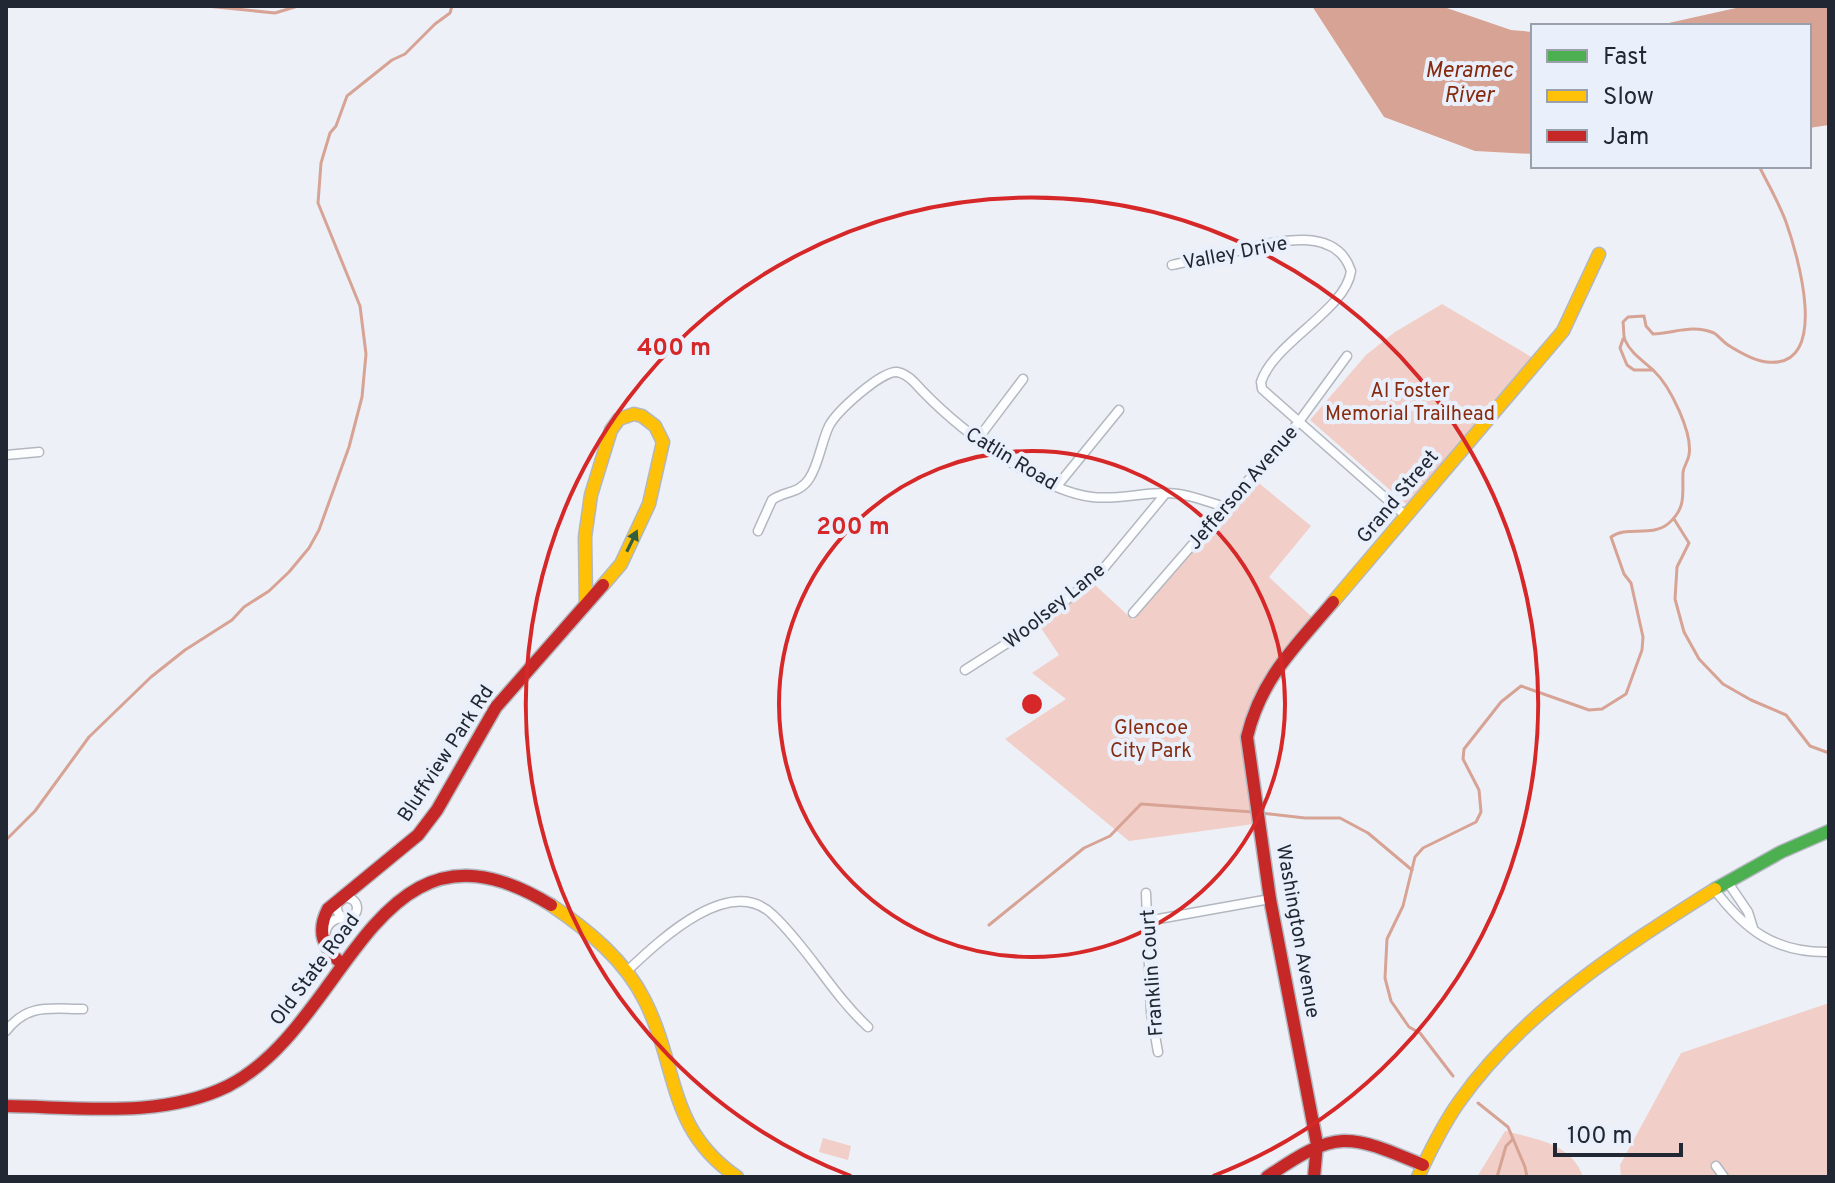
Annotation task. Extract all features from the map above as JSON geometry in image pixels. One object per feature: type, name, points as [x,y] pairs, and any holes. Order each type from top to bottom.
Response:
[{"type":"street","name":"Valley Drive","points":[[1172,265],[1284,239],[1323,244],[1343,254],[1351,271],[1346,291],[1279,355],[1261,382],[1262,389],[1298,423]]},
{"type":"street","name":"Grand Street","points":[[1249,723],[1272,674],[1563,331],[1599,254]]},
{"type":"street","name":"Jefferson Avenue","points":[[1133,613],[1298,423],[1347,356]]},
{"type":"street","name":"Catlin Road","points":[[758,531],[772,500],[797,491],[809,479],[835,416],[891,373],[905,374],[977,440],[1029,472],[1075,494],[1103,498],[1182,494],[1225,507]]},
{"type":"street","points":[[977,440],[1023,379]]},
{"type":"street","points":[[1057,486],[1119,410]]},
{"type":"street","name":"Bluffview Park Rd","points":[[337,961],[322,945],[320,938],[324,915],[341,896],[418,835],[437,810],[496,707],[609,580],[632,544],[649,504],[663,442],[653,421],[635,414],[613,423],[586,518],[586,603]]},
{"type":"street","points":[[1298,423],[1406,516]]},
{"type":"street","points":[[6,455],[39,452]]},
{"type":"street","name":"Woolsey Lane","points":[[965,670],[1028,630],[1099,574],[1166,493]]},
{"type":"street","points":[[587,574],[609,580]]},
{"type":"street","name":"Washington Avenue","points":[[1249,723],[1247,737],[1270,899],[1317,1144],[1314,1177]]},
{"type":"street","points":[[1267,1177],[1317,1144],[1334,1139],[1358,1139],[1420,1171],[1442,1129],[1480,1073],[1536,1015],[1582,979],[1714,889],[1764,860],[1829,831]]},
{"type":"street","name":"Old State Road","points":[[6,1106],[149,1105],[210,1093],[237,1080],[273,1053],[298,1027],[337,961],[397,901],[429,880],[459,874],[497,878],[538,897],[585,931],[627,971],[651,1014],[685,1118],[697,1144],[709,1159],[737,1177]]},
{"type":"street","points":[[337,961],[325,939],[326,931],[333,920],[354,916],[358,910],[357,893],[362,881]]},
{"type":"street","points":[[1727,881],[1748,912],[1753,929]]},
{"type":"street","points":[[1714,889],[1737,919],[1753,929],[1791,949],[1829,952]]},
{"type":"street","name":"Franklin Court","points":[[1146,893],[1151,1013],[1158,1052]]},
{"type":"street","points":[[344,918],[337,908],[341,899],[351,898],[357,905]]},
{"type":"street","points":[[1147,921],[1270,899]]},
{"type":"street","points":[[627,971],[657,943],[703,912],[728,903],[751,903],[773,914],[847,1008],[868,1027]]},
{"type":"street","points":[[6,1031],[22,1015],[31,1011],[83,1009]]},
{"type":"street","points":[[1716,1166],[1724,1177]]},
{"type":"green space","name":"Al Foster Memorial Trailhead","points":[[1442,304],[1533,358],[1406,504],[1310,420],[1366,355],[1395,332]]},
{"type":"green space","name":"Glencoe City Park","points":[[1254,479],[1311,526],[1269,577],[1313,618],[1250,707],[1254,824],[1129,841],[1005,739],[1066,699],[1032,673],[1059,655],[1039,625],[1093,583],[1133,620]]},
{"type":"green space","points":[[1829,1003],[1829,1177],[1621,1177],[1620,1165],[1681,1053]]},
{"type":"green space","points":[[1505,1131],[1551,1144],[1570,1157],[1583,1177],[1477,1177]]},
{"type":"green space","points":[[823,1138],[851,1146],[848,1160],[819,1152]]},
{"type":"water","name":"Meramec River","points":[[1312,6],[1441,6],[1511,30],[1531,32],[1531,154],[1475,151],[1384,117]]},
{"type":"water","points":[[1745,6],[1829,6],[1829,125],[1811,128],[1811,24],[1664,24]]},
{"type":"waterway","points":[[206,6],[275,13],[298,6]]},
{"type":"waterway","points":[[6,840],[35,811],[89,737],[151,677],[269,591],[309,548],[319,530],[349,447],[362,397],[366,354],[360,306],[318,203],[321,163],[330,133],[336,126],[347,96],[392,60],[405,54],[450,13],[452,6]]},
{"type":"waterway","points":[[1453,1076],[1420,1033],[1409,1027],[1391,1001],[1385,978],[1387,939],[1403,906],[1415,857],[1423,848],[1476,822],[1481,812],[1479,790],[1463,759],[1464,749],[1501,702],[1521,686],[1589,710],[1602,709],[1626,694],[1642,650],[1643,637],[1631,583],[1624,574],[1611,537],[1624,532],[1655,530],[1675,517],[1682,499],[1683,472],[1689,446],[1684,423],[1673,398],[1660,378],[1628,345],[1624,338],[1623,322],[1628,317],[1644,316],[1646,326],[1653,334],[1706,330],[1742,353],[1767,362],[1787,359],[1799,347],[1805,306],[1797,258],[1783,215],[1760,168]]},
{"type":"waterway","points":[[1623,339],[1620,348],[1627,365],[1634,370],[1653,370]]},
{"type":"waterway","points":[[1674,519],[1689,543],[1677,567],[1675,599],[1684,632],[1699,659],[1723,684],[1786,715],[1810,746],[1829,753]]},
{"type":"waterway","points":[[989,925],[1084,848],[1110,836],[1141,804],[1253,812]]},
{"type":"waterway","points":[[1261,813],[1340,818],[1368,833],[1412,870]]},
{"type":"waterway","points":[[1478,1103],[1508,1127],[1527,1177]]},
{"type":"waterway","points":[[1497,1177],[1506,1146],[1512,1140]]},
{"type":"traffic: fast","points":[[1715,889],[1781,852],[1829,831]]},
{"type":"traffic: slow","points":[[1333,602],[1563,331],[1599,254]]},
{"type":"traffic: slow","points":[[586,603],[585,537],[591,495],[611,430],[619,419],[634,414],[655,426],[663,442],[649,504],[621,564],[603,585]]},
{"type":"traffic: slow","points":[[1418,1177],[1459,1102],[1484,1069],[1513,1039],[1543,1010],[1610,958],[1715,889]]},
{"type":"traffic: slow","points":[[551,905],[604,947],[637,986],[656,1026],[686,1118],[714,1158],[737,1177]]},
{"type":"traffic: jam","points":[[342,964],[323,939],[322,925],[328,909],[418,835],[437,810],[496,707],[603,585]]},
{"type":"traffic: jam","points":[[1314,1177],[1317,1144],[1270,899],[1247,737],[1261,697],[1281,664],[1333,602]]},
{"type":"traffic: jam","points":[[6,1106],[90,1109],[147,1107],[175,1103],[228,1086],[270,1056],[305,1016],[369,931],[403,898],[443,878],[491,879],[551,905]]},
{"type":"traffic: jam","points":[[1267,1177],[1310,1150],[1343,1141],[1376,1147],[1423,1165]]}]
